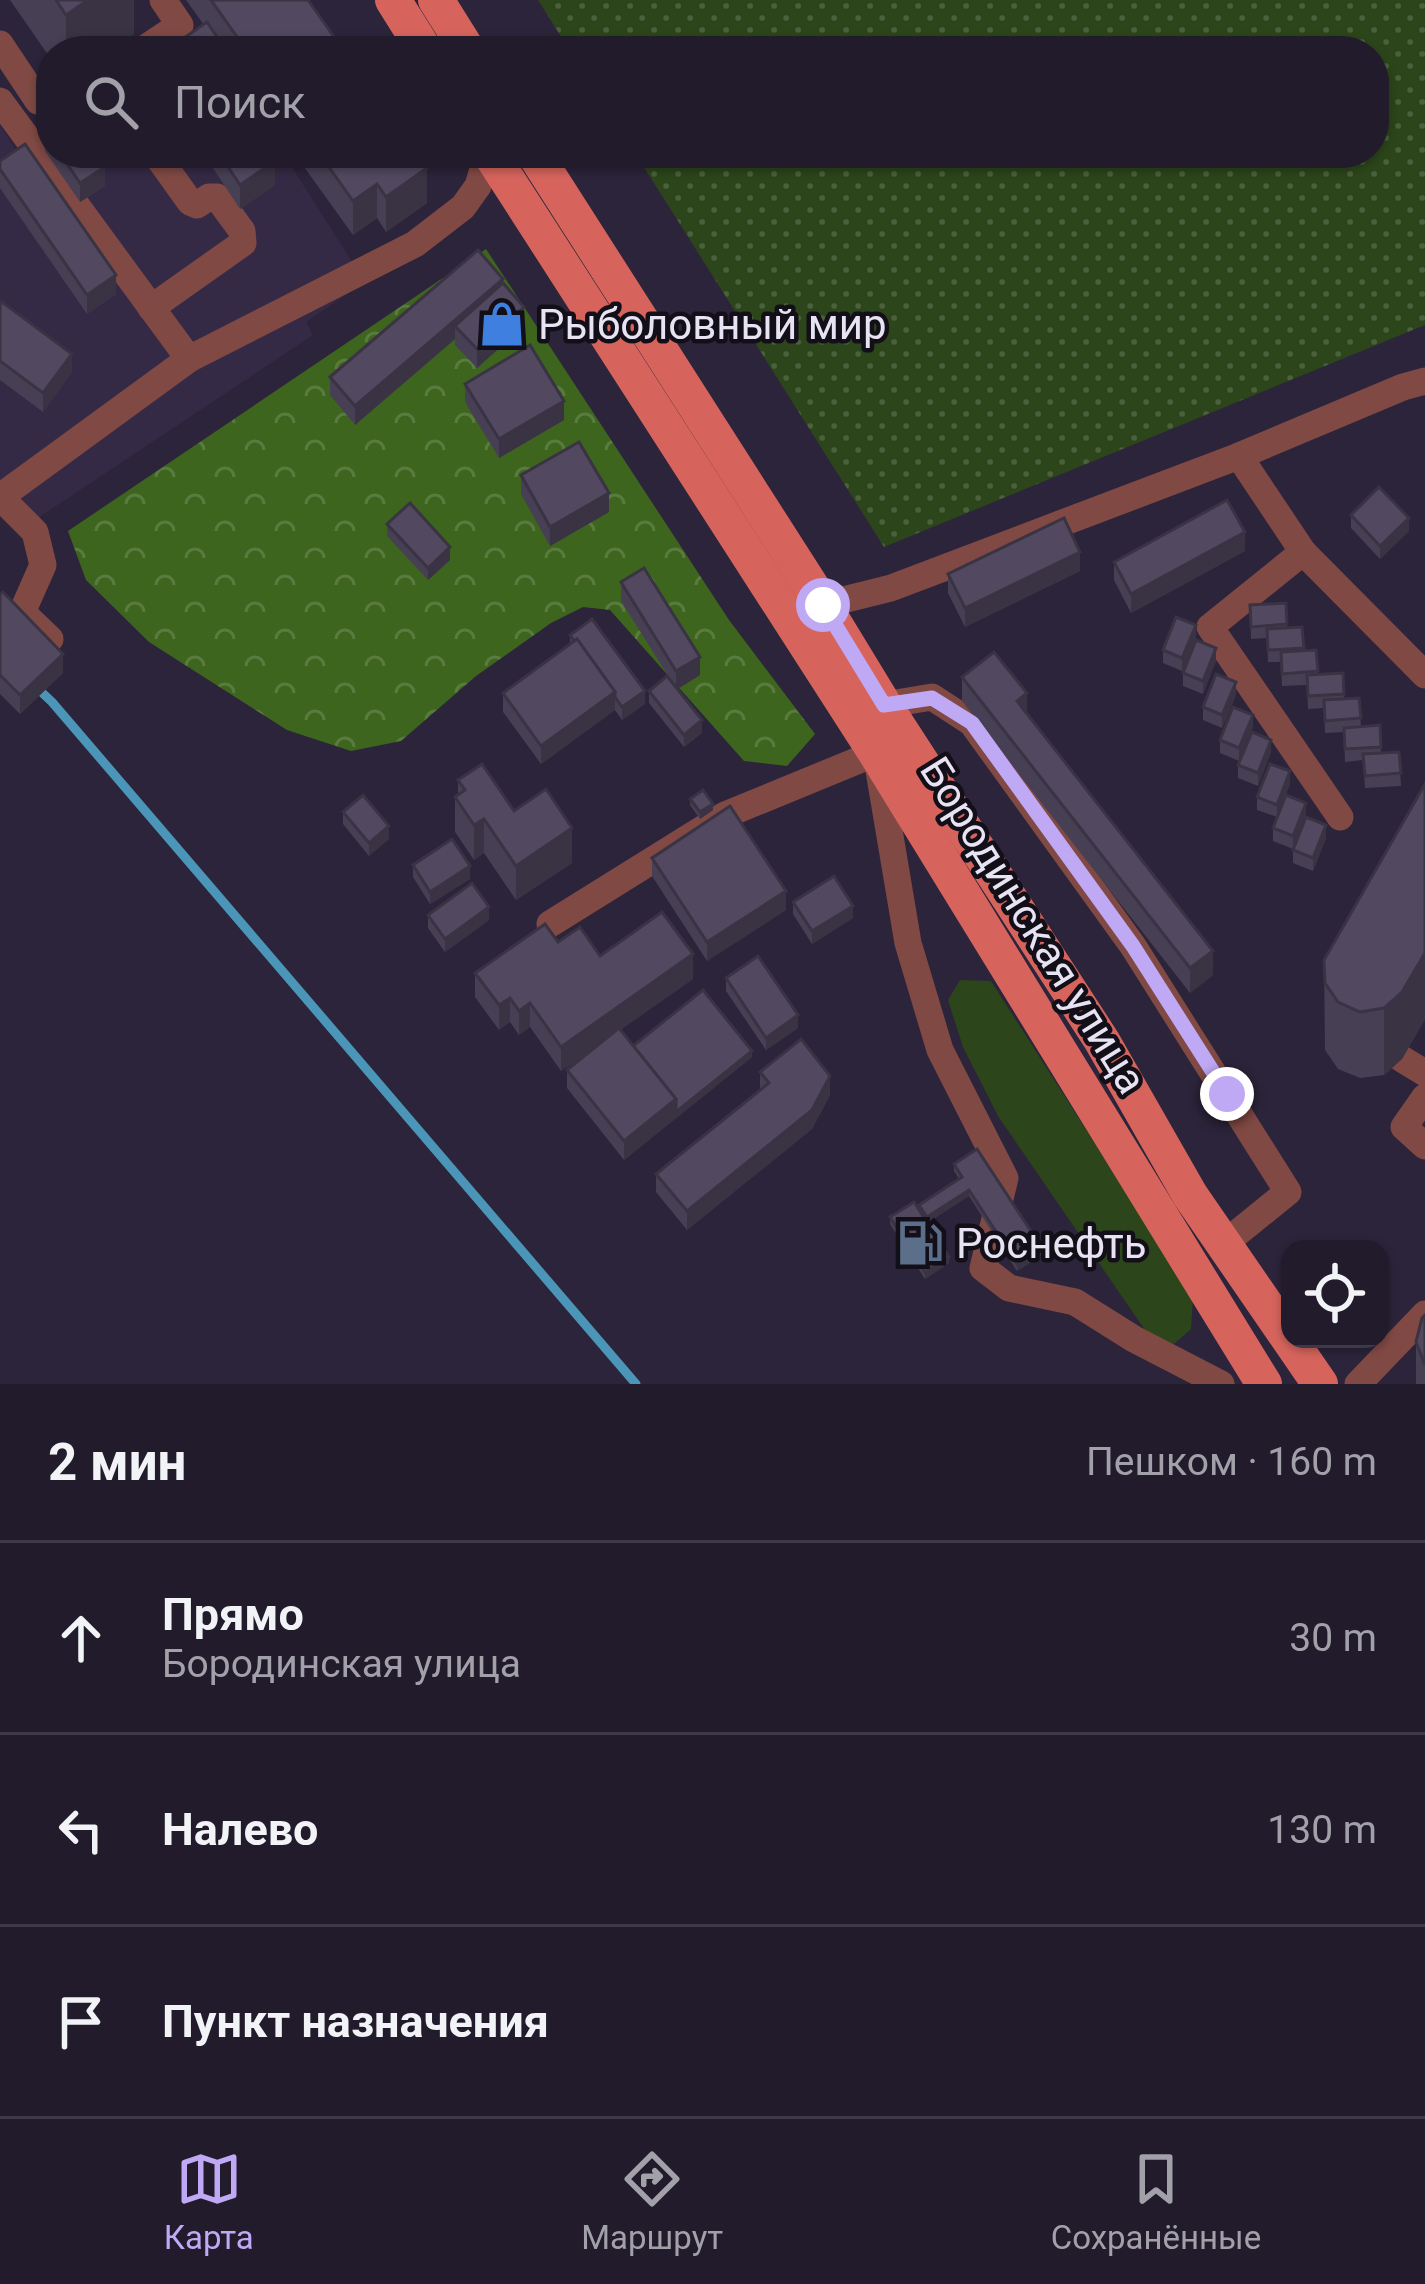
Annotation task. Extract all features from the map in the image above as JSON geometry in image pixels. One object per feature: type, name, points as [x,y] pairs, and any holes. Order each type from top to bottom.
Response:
[{"type":"main road","points":[[393,0],[416,36]]},
{"type":"main road","points":[[436,0],[459,36]]},
{"type":"main road","name":"Бородинская улица","points":[[499,168],[876,753],[1264,1384]]},
{"type":"main road","name":"Бородинская улица","points":[[544,168],[1102,1042],[1190,1195],[1320,1384]]},
{"type":"street","points":[[163,0],[188,20],[164,36]]},
{"type":"street","points":[[0,44],[36,98]]},
{"type":"street","points":[[0,101],[36,150]]},
{"type":"street","points":[[49,168],[189,359]]},
{"type":"street","points":[[151,308],[243,243],[242,231],[217,196],[196,205],[190,202],[166,168]]},
{"type":"street","points":[[50,639],[24,608],[43,565],[34,532],[0,498],[189,359],[415,244],[464,207],[484,168]]},
{"type":"street","points":[[823,605],[891,588],[1425,381]]},
{"type":"street","points":[[1239,456],[1303,552],[1425,675]]},
{"type":"street","points":[[1303,552],[1210,627],[1340,817]]},
{"type":"street","points":[[884,705],[932,698],[972,723],[1145,965],[1288,1192],[1225,1243]]},
{"type":"street","points":[[550,924],[724,815],[876,753],[908,943],[940,1050],[1005,1178],[983,1268],[1009,1288],[1075,1302],[1221,1384]]},
{"type":"street","points":[[1425,1096],[1404,1127],[1425,1146]]},
{"type":"street","points":[[1358,1384],[1425,1314]]},
{"type":"shaded area","points":[[0,125],[16,150],[36,137],[36,168],[293,168],[365,282],[306,322],[313,335],[23,528],[0,509]]},
{"type":"green space","points":[[538,0],[1425,0],[1425,325],[884,547],[644,168],[1389,168],[1389,36],[561,36]]},
{"type":"green space","points":[[486,249],[729,620],[815,734],[787,766],[744,761],[610,610],[583,607],[551,623],[476,676],[401,741],[351,751],[287,730],[149,642],[86,580],[68,531]]},
{"type":"green space","points":[[960,980],[991,981],[1193,1297],[1191,1329],[1174,1344],[1149,1336],[998,1116],[963,1047],[948,1000]]},
{"type":"building","points":[[56,0],[88,0],[66,15]]},
{"type":"building","points":[[211,0],[308,0],[333,36],[236,36]]},
{"type":"building","points":[[207,22],[216,36],[187,36]]},
{"type":"building","points":[[25,144],[36,168],[42,168],[116,275],[87,295],[0,169],[0,161]]},
{"type":"building","points":[[70,168],[103,168],[80,183]]},
{"type":"building","points":[[229,168],[265,168],[240,185]]},
{"type":"building","points":[[330,168],[427,168],[386,197],[377,184],[353,201]]},
{"type":"building","points":[[478,250],[503,279],[355,406],[330,377]]},
{"type":"building","points":[[503,283],[524,307],[477,349],[455,326]]},
{"type":"building","points":[[2,302],[72,354],[43,393],[0,361]]},
{"type":"building","points":[[530,345],[564,401],[499,439],[465,384]]},
{"type":"building","points":[[579,442],[609,493],[550,527],[521,475]]},
{"type":"building","points":[[1379,487],[1409,518],[1380,546],[1351,515]]},
{"type":"building","points":[[1227,500],[1245,532],[1131,594],[1114,562]]},
{"type":"building","points":[[410,503],[450,547],[428,568],[387,524]]},
{"type":"building","points":[[1064,518],[1080,552],[965,608],[948,574]]},
{"type":"building","points":[[644,568],[700,657],[676,671],[621,582]]},
{"type":"building","points":[[3,592],[63,654],[20,695],[0,675]]},
{"type":"building","points":[[1286,603],[1287,624],[1251,627],[1250,605]]},
{"type":"building","points":[[1176,617],[1196,625],[1182,658],[1163,650]]},
{"type":"building","points":[[592,619],[645,691],[622,707],[570,635]]},
{"type":"building","points":[[1302,627],[1304,648],[1268,650],[1267,629]]},
{"type":"building","points":[[577,639],[615,692],[541,746],[503,693]]},
{"type":"building","points":[[1196,640],[1216,648],[1203,681],[1183,673]]},
{"type":"building","points":[[1316,650],[1318,671],[1282,674],[1281,652]]},
{"type":"building","points":[[994,652],[1027,693],[1017,701],[1213,951],[1190,968],[962,677]]},
{"type":"building","points":[[1343,673],[1344,694],[1308,696],[1307,675]]},
{"type":"building","points":[[1216,674],[1236,682],[1222,715],[1203,707]]},
{"type":"building","points":[[667,676],[702,720],[684,735],[649,691]]},
{"type":"building","points":[[1359,698],[1361,718],[1325,721],[1324,700]]},
{"type":"building","points":[[1233,707],[1253,715],[1239,748],[1220,740]]},
{"type":"building","points":[[1380,725],[1381,747],[1345,749],[1344,728]]},
{"type":"building","points":[[1252,732],[1271,740],[1258,773],[1238,765]]},
{"type":"building","points":[[1399,752],[1401,773],[1365,776],[1363,754]]},
{"type":"building","points":[[482,764],[514,811],[546,789],[572,828],[516,866],[484,819],[474,825],[455,797],[465,790],[458,780]]},
{"type":"building","points":[[1270,764],[1290,771],[1277,805],[1257,797]]},
{"type":"building","points":[[1425,784],[1425,953],[1402,992],[1384,1008],[1360,1012],[1338,1002],[1325,983],[1324,960]]},
{"type":"building","points":[[703,790],[713,804],[700,812],[690,799]]},
{"type":"building","points":[[363,795],[389,826],[369,843],[343,812]]},
{"type":"building","points":[[1286,795],[1306,803],[1293,836],[1273,828]]},
{"type":"building","points":[[730,806],[786,891],[707,942],[652,858]]},
{"type":"building","points":[[1306,817],[1326,825],[1313,858],[1293,850]]},
{"type":"building","points":[[452,839],[470,866],[430,892],[413,865]]},
{"type":"building","points":[[834,876],[853,906],[812,931],[793,902]]},
{"type":"building","points":[[472,883],[489,907],[445,939],[428,915]]},
{"type":"building","points":[[662,912],[693,954],[561,1047],[530,1003],[519,1011],[510,998],[499,1005],[475,973],[545,924],[558,942],[580,927],[600,956]]},
{"type":"building","points":[[758,956],[798,1015],[766,1038],[726,978]]},
{"type":"building","points":[[703,990],[752,1051],[676,1112],[676,1099],[633,1046]]},
{"type":"building","points":[[619,1028],[676,1099],[624,1141],[567,1070]]},
{"type":"building","points":[[801,1039],[830,1076],[812,1110],[687,1211],[656,1174],[769,1083],[760,1072]]},
{"type":"building","points":[[977,1149],[1042,1248],[1017,1264],[969,1190],[927,1217],[919,1205],[962,1177],[954,1164]]},
{"type":"building","name":"Роснефть","points":[[914,1202],[949,1257],[925,1272],[890,1217]]},
{"type":"building","points":[[1425,1315],[1425,1365],[1416,1342]]},
{"type":"waterway","points":[[35,686],[636,1384]]},
{"type":"place","name":"Рыболовный мир","points":[[502,324]]},
{"type":"place","name":"Роснефть","points":[[920,1243]]},
{"type":"route","points":[[823,605],[884,705],[932,698],[972,723],[1133,946],[1227,1094]]}]
